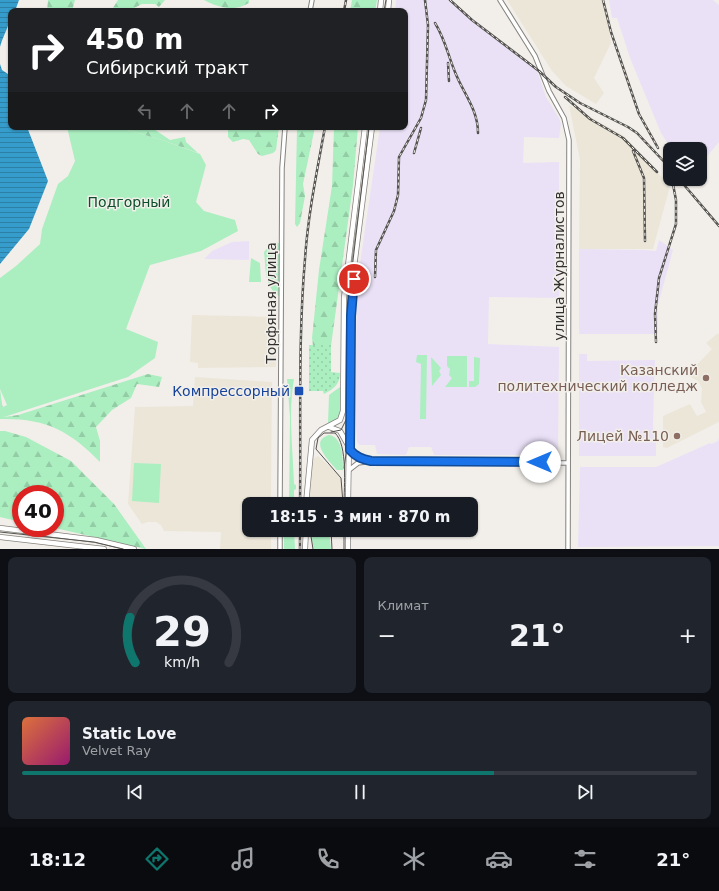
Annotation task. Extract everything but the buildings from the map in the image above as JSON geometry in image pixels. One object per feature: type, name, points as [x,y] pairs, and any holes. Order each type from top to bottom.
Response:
[{"type":"main road","points":[[307,497],[312,440],[318,432],[340,420],[343,411],[344,298],[365,130]]},
{"type":"main road","points":[[348,497],[351,308],[354,267],[372,130]]},
{"type":"main road","points":[[328,427],[340,430],[350,449]]},
{"type":"main road","points":[[0,528],[96,540],[134,549]]},
{"type":"main road","points":[[0,537],[104,549]]},
{"type":"main road","points":[[305,537],[306,549]]},
{"type":"main road","points":[[348,537],[348,549]]},
{"type":"street","name":"улица Журналистов","points":[[500,0],[535,56],[549,91],[568,128],[570,204],[568,549]]},
{"type":"street","name":"Торфяная улица","points":[[280,497],[282,168],[285,130]]},
{"type":"street","points":[[350,449],[359,458],[371,461]]},
{"type":"street","points":[[349,470],[358,463],[371,461],[568,463]]},
{"type":"street","points":[[280,537],[280,549]]},
{"type":"shaded area","points":[[396,0],[449,0],[537,70],[546,97],[559,118],[561,124],[559,138],[524,137],[523,163],[559,162],[559,298],[489,297],[488,344],[559,347],[558,455],[434,455],[431,447],[409,447],[406,455],[377,454],[375,445],[359,445],[357,442],[355,408],[357,284],[360,280],[358,277],[380,130],[408,130],[408,8],[395,8]]},
{"type":"shaded area","points":[[507,0],[604,0],[611,43],[594,78],[604,93],[596,104],[566,86],[552,71]]},
{"type":"shaded area","points":[[609,0],[713,0],[719,5],[719,142],[707,157],[707,142],[667,142],[661,133],[630,58],[617,18],[612,18]]},
{"type":"shaded area","points":[[569,105],[624,136],[663,178],[663,186],[670,186],[653,249],[579,249],[580,160]]},
{"type":"shaded area","points":[[659,240],[673,250],[658,305],[658,334],[579,334],[579,249],[656,251]]},
{"type":"shaded area","points":[[249,241],[249,260],[204,259],[212,251],[232,242]]},
{"type":"shaded area","points":[[192,315],[276,317],[276,367],[198,368],[198,363],[190,362]]},
{"type":"shaded area","points":[[718,333],[719,422],[667,448],[663,447],[663,416],[690,404],[697,416],[706,412],[701,402],[702,388],[698,381],[687,375],[712,349],[706,343]]},
{"type":"shaded area","points":[[579,354],[587,354],[587,361],[655,360],[653,424],[654,435],[656,435],[656,456],[579,456]]},
{"type":"shaded area","points":[[195,377],[272,382],[271,497],[242,497],[242,537],[271,537],[271,549],[220,549],[221,532],[164,531],[161,525],[156,522],[142,524],[128,504],[135,407],[193,406]]},
{"type":"shaded area","points":[[719,438],[719,546],[578,547],[580,467],[656,467],[710,443],[711,444],[718,441]]},
{"type":"shaded area","points":[[318,456],[339,474],[341,480],[341,497],[309,497],[311,460]]},
{"type":"green space","points":[[48,0],[75,0],[73,8],[47,8]]},
{"type":"green space","points":[[118,0],[165,0],[159,7],[155,4],[142,4],[134,8],[113,8]]},
{"type":"green space","points":[[204,0],[249,0],[249,3],[243,6],[226,8]]},
{"type":"green space","points":[[352,0],[377,0],[376,8],[351,8]]},
{"type":"green space","name":"Подгорный","points":[[68,130],[127,130],[162,140],[200,154],[206,165],[196,202],[204,211],[235,220],[238,231],[201,251],[150,265],[126,329],[158,342],[155,358],[128,377],[4,417],[1,408],[7,405],[0,389],[0,278],[16,266],[40,244],[42,229],[58,184],[68,176],[75,161]]},
{"type":"green space","points":[[127,130],[155,130],[170,140],[185,137],[186,142],[198,153],[162,140]]},
{"type":"green space","points":[[228,130],[279,130],[276,150],[273,153],[262,156],[258,154],[249,140],[243,139],[233,142],[228,137]]},
{"type":"green space","points":[[297,130],[314,130],[303,184],[305,196],[300,223],[297,227],[295,224]]},
{"type":"green space","points":[[334,130],[358,130],[353,185],[331,346],[313,346],[312,338],[319,270],[332,186]]},
{"type":"green space","points":[[276,242],[280,244],[279,296],[274,292],[268,282],[264,252],[271,244]]},
{"type":"green space","points":[[251,258],[260,263],[261,282],[249,282]]},
{"type":"green space","points":[[309,345],[331,345],[331,372],[340,373],[336,386],[324,394],[323,391],[309,391]]},
{"type":"green space","points":[[417,355],[427,355],[426,419],[420,419],[421,364],[416,362]]},
{"type":"green space","points":[[447,356],[467,356],[467,387],[445,387],[452,378],[449,375],[450,369],[447,366]]},
{"type":"green space","points":[[431,357],[441,368],[439,371],[441,375],[432,386]]},
{"type":"green space","points":[[474,357],[480,358],[479,384],[475,387],[469,387],[469,381],[474,381]]},
{"type":"green space","points":[[148,374],[162,377],[159,387],[137,384],[131,398],[112,410],[96,427],[100,441],[100,462],[78,442],[55,428],[30,421],[0,419],[0,389],[4,417],[18,415]]},
{"type":"green space","points":[[287,379],[294,379],[291,404],[291,431],[294,484],[296,485],[294,497],[289,497],[290,417]]},
{"type":"green space","points":[[340,387],[342,409],[338,418],[328,423],[329,395]]},
{"type":"green space","points":[[0,431],[5,431],[26,437],[71,461],[114,504],[146,549],[64,530],[64,485],[12,485],[12,520],[0,517]]},
{"type":"green space","points":[[329,435],[334,437],[340,444],[343,470],[337,470],[322,452],[320,447],[320,442],[323,438]]},
{"type":"green space","points":[[134,463],[161,464],[159,503],[132,501]]},
{"type":"green space","points":[[284,537],[294,537],[295,549],[284,549]]},
{"type":"green space","points":[[312,537],[330,537],[331,549],[314,549]]},
{"type":"water","points":[[0,0],[19,0],[16,8],[8,8],[8,25],[0,47]]},
{"type":"water","points":[[0,64],[2,70],[8,74],[8,130],[28,130],[48,181],[29,229],[0,264]]},
{"type":"tram line","points":[[385,8],[386,0]]},
{"type":"tram line","points":[[344,468],[346,454],[348,302],[369,130]]},
{"type":"tram line","points":[[331,432],[341,430],[346,420]]},
{"type":"tram line","points":[[342,497],[341,478],[316,449],[318,438],[324,433],[335,433],[342,447],[345,477],[344,497]]},
{"type":"tram line","points":[[0,532],[94,542],[123,549]]},
{"type":"tram line","points":[[311,537],[313,549]]},
{"type":"tram line","points":[[331,537],[332,549]]},
{"type":"tram line","points":[[344,537],[344,549]]},
{"type":"railway","points":[[345,8],[346,0]]},
{"type":"railway","points":[[375,277],[376,250],[394,211],[398,195],[399,157],[421,118],[426,100],[428,25],[425,0]]},
{"type":"railway","points":[[450,0],[472,20],[539,71],[556,87],[580,103],[637,133],[663,161]]},
{"type":"railway","points":[[603,0],[611,32],[639,114],[658,148]]},
{"type":"railway","points":[[435,23],[444,41],[458,80],[476,116],[478,133]]},
{"type":"railway","points":[[448,63],[449,81]]},
{"type":"railway","points":[[565,97],[590,119],[623,138],[657,172]]},
{"type":"railway","points":[[414,153],[421,128]]},
{"type":"railway","points":[[300,497],[301,320],[306,242],[324,130]]},
{"type":"railway","points":[[633,151],[644,178],[645,241]]},
{"type":"railway","points":[[656,342],[655,314],[659,278],[676,224],[676,200],[673,186]]},
{"type":"railway","points":[[685,186],[719,226]]},
{"type":"railway","points":[[300,537],[300,549]]},
{"type":"place","name":"Казанский политехнический колледж","points":[[706,378]]},
{"type":"place","name":"Компрессорный","points":[[299,391]]},
{"type":"place","name":"Лицей №110","points":[[677,436]]},
{"type":"route","points":[[354,279],[351,316],[350,450],[356,456],[371,461],[540,462]]}]
